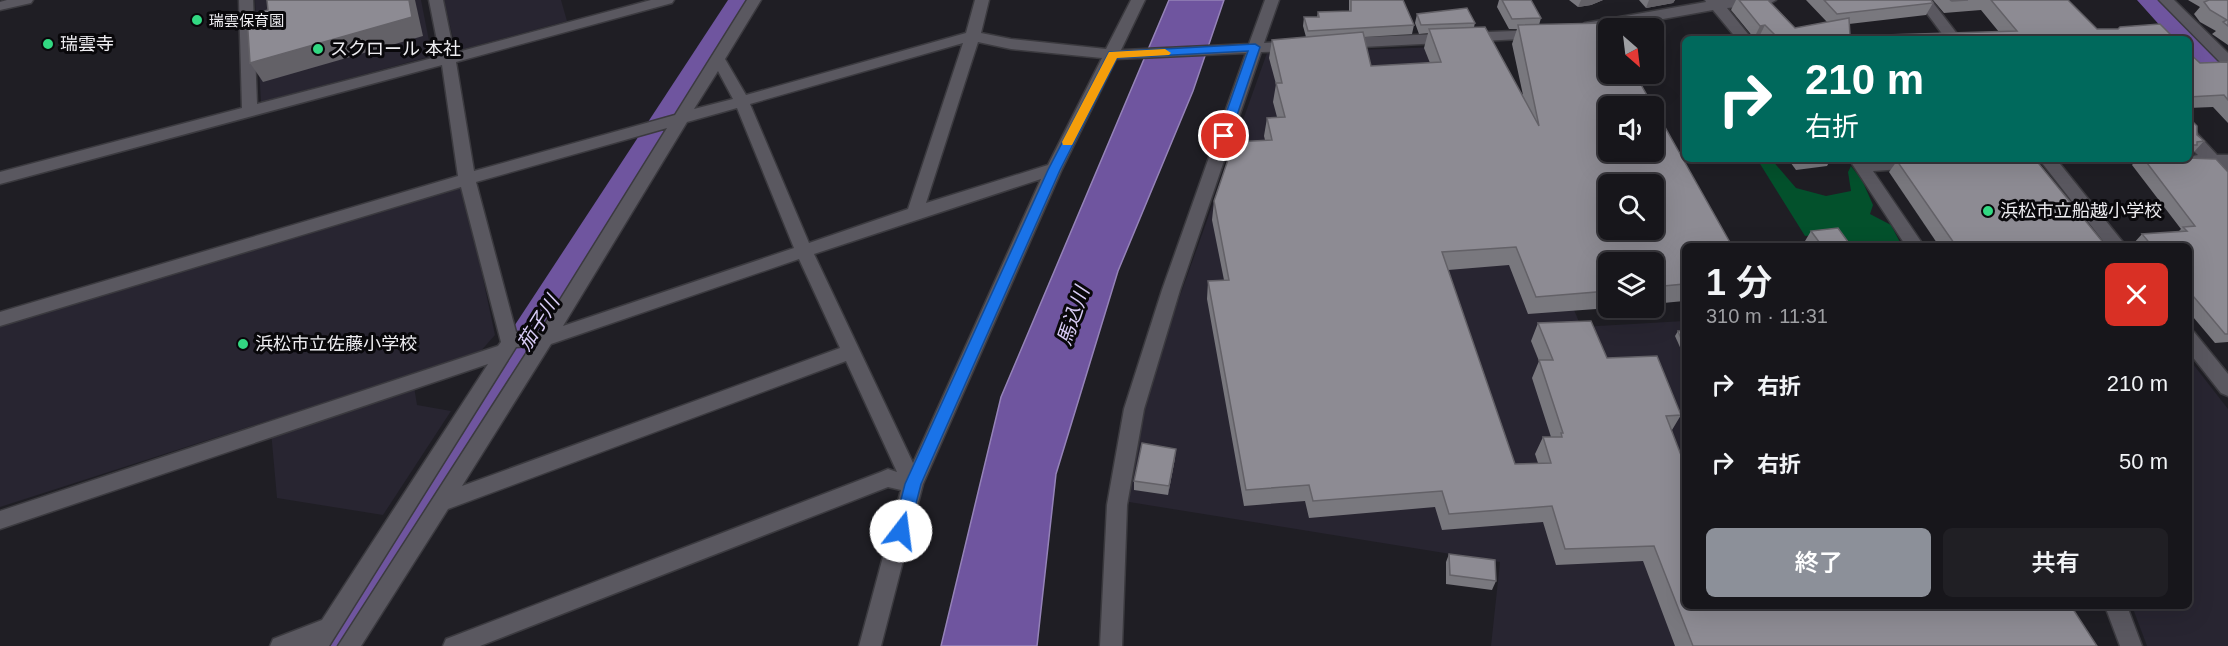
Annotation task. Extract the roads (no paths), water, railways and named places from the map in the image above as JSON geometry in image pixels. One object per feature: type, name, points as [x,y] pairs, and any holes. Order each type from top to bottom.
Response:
[{"type":"street","points":[[0,6],[26,0]]},
{"type":"street","points":[[246,0],[250,113]]},
{"type":"street","points":[[317,646],[510,344],[467,179],[436,0]]},
{"type":"street","points":[[0,178],[667,0]]},
{"type":"street","points":[[349,646],[545,339],[754,0]]},
{"type":"street","points":[[915,213],[973,36],[982,0]]},
{"type":"street","points":[[870,646],[913,484],[1054,170],[1118,55],[1138,0]]},
{"type":"street","points":[[1111,646],[1110,621],[1117,506],[1134,409],[1249,48],[1272,0]]},
{"type":"street","points":[[1575,30],[1714,3],[1768,0]]},
{"type":"street","points":[[1924,0],[1952,36]]},
{"type":"street","points":[[2166,0],[2226,56]]},
{"type":"street","points":[[1714,3],[1742,36]]},
{"type":"street","points":[[0,319],[645,127],[973,36],[1011,44],[1118,55],[1552,33]]},
{"type":"street","points":[[718,59],[741,100],[804,252],[913,484]]},
{"type":"street","points":[[2192,137],[2221,161],[2228,178]]},
{"type":"street","points":[[2192,160],[2221,161]]},
{"type":"street","points":[[1860,162],[1929,162]]},
{"type":"street","points":[[1860,162],[1913,243]]},
{"type":"street","points":[[2049,162],[2115,243]]},
{"type":"street","points":[[0,520],[510,344],[545,339],[915,213],[1054,170]]},
{"type":"street","points":[[2192,342],[2228,388]]},
{"type":"street","points":[[442,502],[851,352]]},
{"type":"street","points":[[454,646],[888,478],[913,484]]},
{"type":"street","points":[[2117,609],[2131,646]]},
{"type":"street","points":[[281,646],[329,627]]},
{"type":"water","name":"馬込川","points":[[1169,0],[1224,0],[1193,91],[1118,271],[1056,474],[1037,646],[941,646],[1001,397]]},
{"type":"waterway","name":"茄子川","points":[[332,646],[743,0]]},
{"type":"waterway","points":[[2152,0],[2188,36]]},
{"type":"waterway","points":[[2192,41],[2228,77]]},
{"type":"place","name":"瑞雲保育園","points":[[197,20]]},
{"type":"place","name":"瑞雲寺","points":[[48,44]]},
{"type":"place","name":"スクロール 本社","points":[[318,49]]},
{"type":"place","name":"浜松市立船越小学校","points":[[1988,211]]},
{"type":"place","name":"浜松市立佐藤小学校","points":[[243,344]]}]
